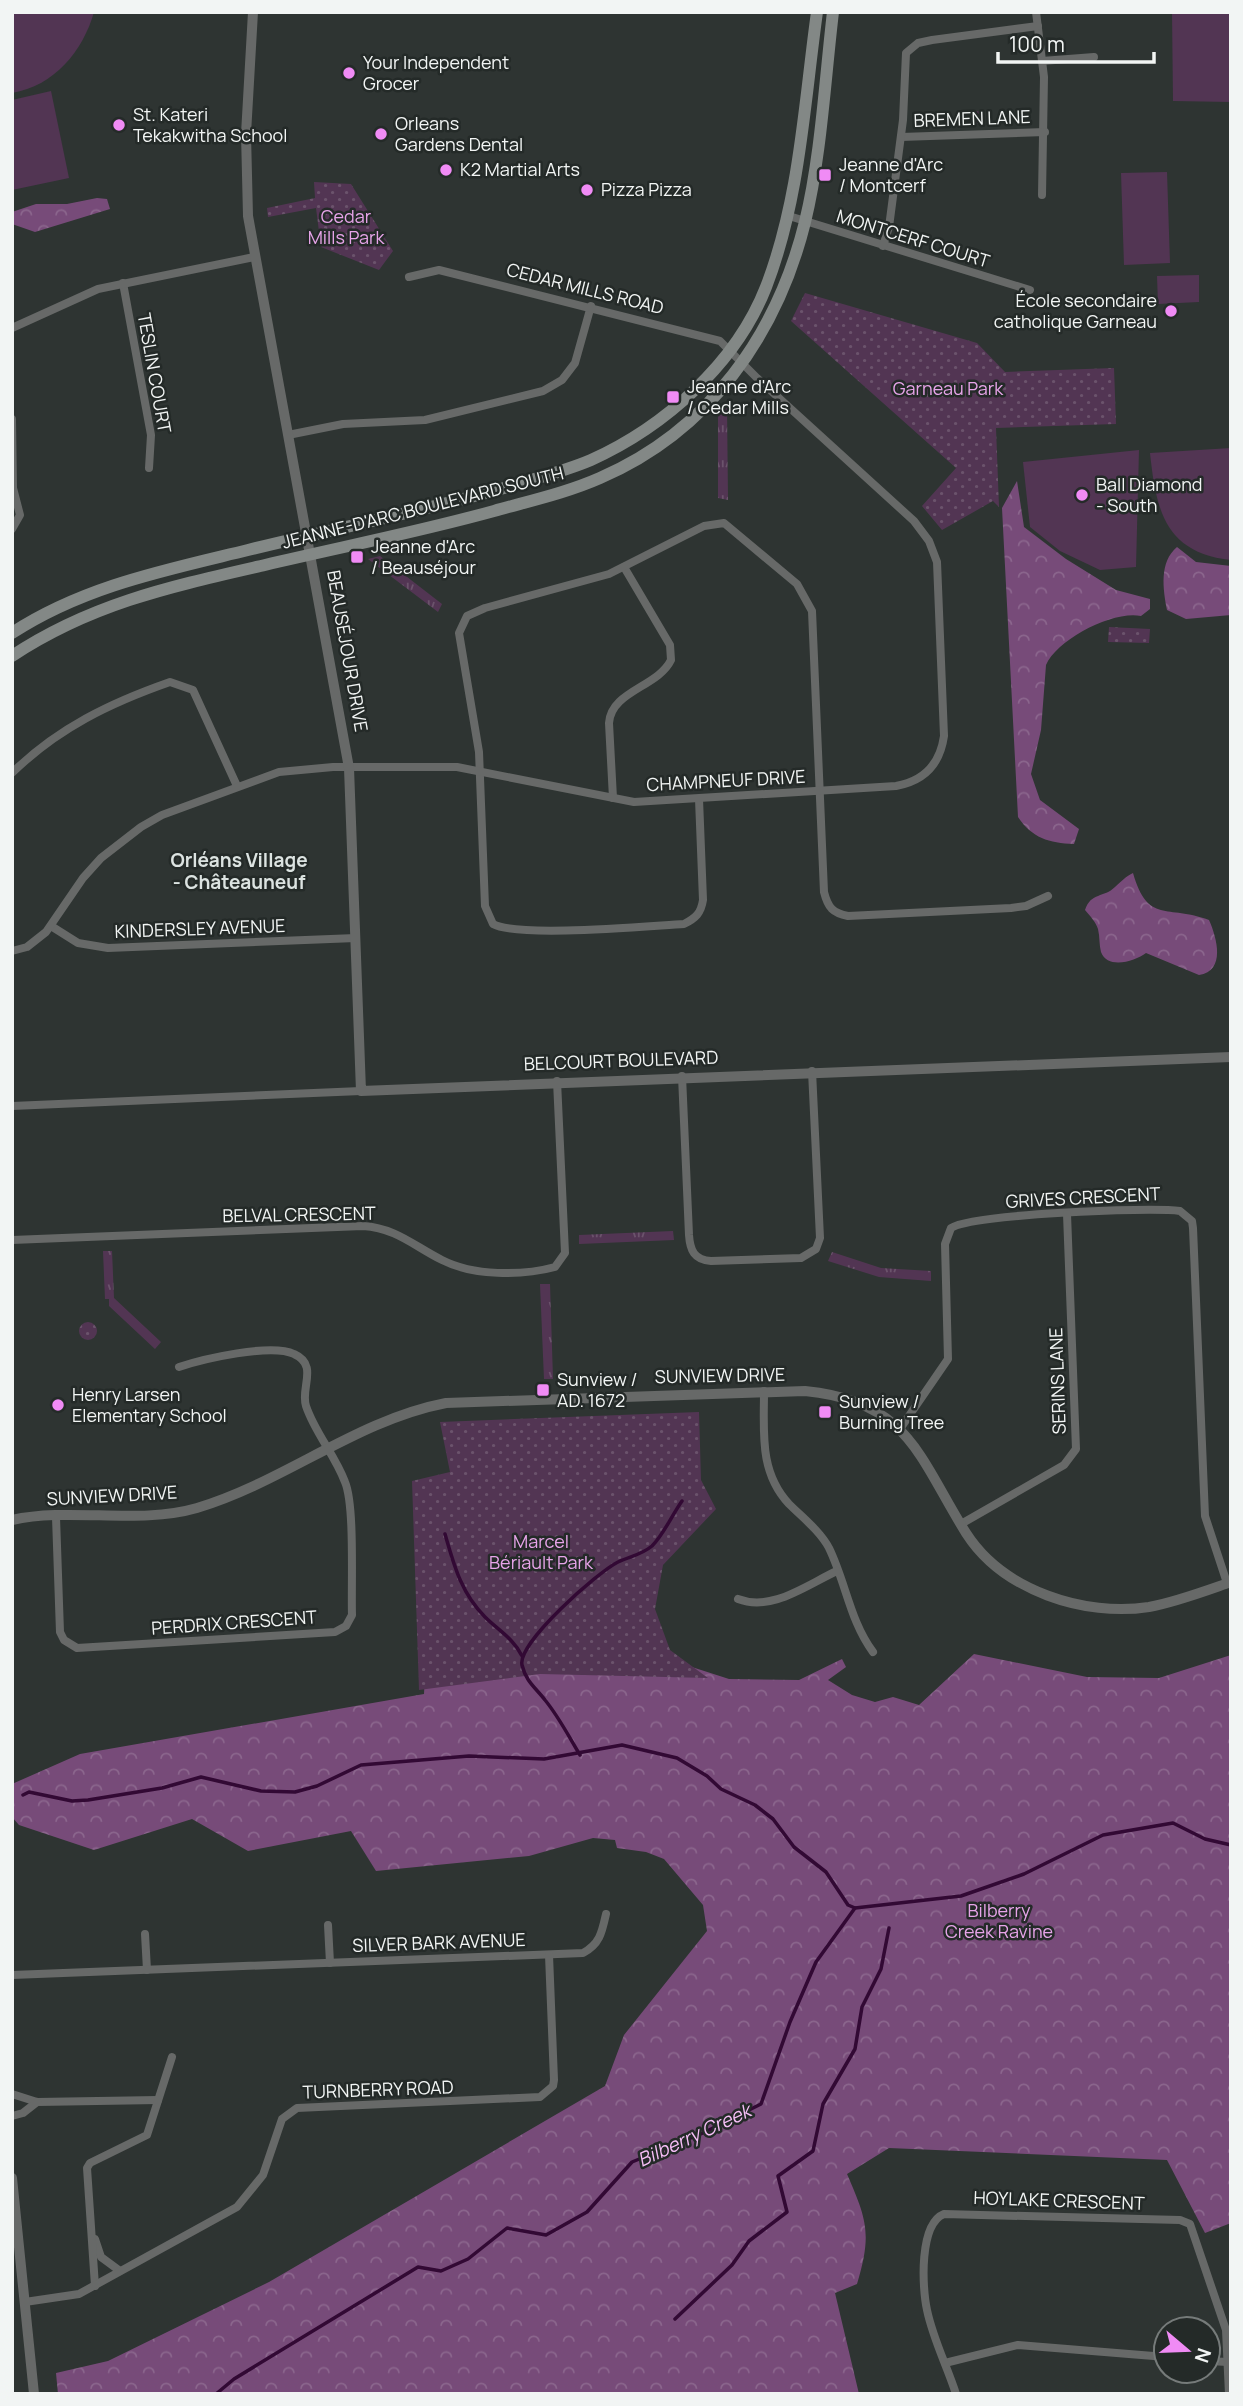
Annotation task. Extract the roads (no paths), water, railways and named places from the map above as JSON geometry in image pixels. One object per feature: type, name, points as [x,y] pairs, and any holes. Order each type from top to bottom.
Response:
[{"type":"main road","name":"JEANNE-D'ARC BOULEVARD SOUTH","points":[[12,633],[46,612],[94,590],[170,568],[467,498],[589,461],[618,446],[674,409],[729,350],[757,307],[789,216],[817,12]]},
{"type":"main road","name":"JEANNE-D'ARC BOULEVARD SOUTH","points":[[12,656],[70,622],[122,600],[483,514],[598,479],[645,456],[687,425],[743,365],[775,310],[805,222],[833,12]]},
{"type":"street","name":"BEAUSÉJOUR DRIVE","points":[[253,12],[246,171],[254,257],[312,554],[349,768],[361,1091]]},
{"type":"street","points":[[1036,12],[1042,61],[1045,132],[1042,195]]},
{"type":"street","points":[[883,246],[889,227],[901,137],[904,61],[912,47],[932,40],[1038,26]]},
{"type":"street","points":[[1042,61],[1094,57]]},
{"type":"street","name":"BREMEN LANE","points":[[901,137],[1045,132]]},
{"type":"street","name":"MONTCERF COURT","points":[[789,216],[1030,290]]},
{"type":"street","points":[[12,328],[98,289],[254,257]]},
{"type":"street","name":"CEDAR MILLS ROAD","points":[[409,277],[439,270],[712,337],[743,365]]},
{"type":"street","name":"TESLIN COURT","points":[[123,283],[150,435],[149,468]]},
{"type":"street","points":[[288,435],[343,424],[425,420],[553,387],[575,363],[591,306]]},
{"type":"street","name":"CHAMPNEUF DRIVE","points":[[12,951],[38,940],[51,926],[83,878],[122,840],[162,815],[279,772],[435,766],[480,769],[634,802],[909,784],[929,771],[937,761],[944,736],[937,562],[929,541],[914,521],[743,365]]},
{"type":"street","points":[[12,419],[13,488],[20,515],[12,529]]},
{"type":"street","points":[[699,799],[702,900],[699,914],[692,920],[684,924],[508,930],[493,924],[485,906],[480,769],[459,633],[467,616],[624,567],[704,526],[724,523],[804,593],[814,620],[824,892],[835,913],[848,916],[1011,908],[1027,906],[1048,896]]},
{"type":"street","points":[[613,798],[609,723],[612,711],[623,699],[660,676],[671,660],[670,645],[624,567]]},
{"type":"street","points":[[12,773],[54,737],[89,715],[170,682],[193,690],[237,786]]},
{"type":"street","name":"KINDERSLEY AVENUE","points":[[51,926],[78,943],[108,948],[356,938]]},
{"type":"street","name":"BELCOURT BOULEVARD","points":[[12,1106],[557,1081],[1231,1057]]},
{"type":"street","points":[[682,1076],[689,1235],[694,1254],[698,1259],[711,1261],[801,1258],[816,1249],[820,1238],[812,1071]]},
{"type":"street","name":"BELVAL CRESCENT","points":[[12,1240],[363,1226],[392,1231],[444,1261],[469,1269],[497,1271],[555,1267],[565,1253],[557,1081]]},
{"type":"street","name":"GRIVES CRESCENT","points":[[900,1429],[948,1359],[945,1244],[951,1228],[963,1223],[992,1219],[1067,1214],[1172,1210],[1187,1214],[1192,1221],[1205,1516],[1229,1583]]},
{"type":"street","name":"SERINS LANE","points":[[961,1524],[1064,1465],[1076,1448],[1067,1214]]},
{"type":"street","points":[[179,1367],[214,1356],[286,1351],[294,1354],[307,1367],[305,1404],[328,1448]]},
{"type":"street","points":[[764,1391],[766,1460],[770,1478],[777,1491],[825,1542],[859,1633],[873,1653]]},
{"type":"street","name":"SUNVIEW DRIVE","points":[[12,1520],[194,1509],[224,1498],[393,1417],[446,1403],[805,1391],[843,1398],[866,1407],[900,1429],[926,1460],[974,1543],[1006,1573],[1050,1597],[1085,1606],[1151,1606],[1229,1583]]},
{"type":"street","name":"PERDRIX CRESCENT","points":[[56,1517],[60,1632],[69,1645],[77,1648],[193,1643],[341,1630],[352,1615],[348,1492],[328,1448]]},
{"type":"street","points":[[738,1599],[751,1604],[769,1603],[837,1571]]},
{"type":"street","name":"SILVER BARK AVENUE","points":[[12,1975],[583,1953],[595,1947],[601,1936],[606,1914]]},
{"type":"street","name":"SILVER BARK AVENUE","points":[[328,1925],[330,1963]]},
{"type":"street","points":[[145,1934],[147,1970]]},
{"type":"street","name":"SILVER BARK AVENUE","points":[[549,1955],[553,2039]]},
{"type":"street","name":"TURNBERRY ROAD","points":[[25,2302],[73,2296],[95,2286],[227,2213],[247,2199],[263,2175],[282,2119],[291,2110],[303,2107],[540,2097],[553,2086],[553,2039]]},
{"type":"street","points":[[95,2286],[87,2168],[90,2163],[147,2135],[172,2057]]},
{"type":"street","points":[[12,2094],[37,2102],[158,2100]]},
{"type":"street","points":[[12,2116],[23,2113],[37,2102]]},
{"type":"street","points":[[12,2178],[34,2394]]},
{"type":"street","name":"HOYLAKE CRESCENT","points":[[956,2394],[926,2308],[925,2248],[931,2222],[944,2214],[1185,2221],[1198,2240],[1226,2330],[1229,2394]]},
{"type":"street","points":[[92,2233],[101,2258],[120,2271]]},
{"type":"street","points":[[945,2363],[1018,2345],[1152,2356]]},
{"type":"street","points":[[1222,2362],[1228,2362]]},
{"type":"waterway","points":[[580,1755],[555,1713],[526,1676],[522,1665],[524,1655],[545,1625],[594,1579],[618,1562],[652,1546],[682,1501]]},
{"type":"waterway","points":[[445,1534],[459,1578],[470,1598],[485,1617],[515,1645],[522,1656]]},
{"type":"waterway","points":[[23,1795],[29,1792],[72,1801],[88,1800],[162,1788],[201,1777],[261,1791],[295,1792],[317,1786],[361,1765],[469,1756],[544,1759],[622,1745],[677,1758],[707,1776],[721,1789],[755,1805],[773,1819],[794,1847],[826,1872],[848,1905],[855,1908]]},
{"type":"waterway","name":"Bilberry Creek","points":[[216,2394],[234,2379],[418,2267],[441,2271],[468,2259],[507,2228],[546,2235],[587,2212],[632,2162],[703,2133],[761,2104],[790,2022],[816,1962],[855,1908],[961,1896],[1024,1874],[1103,1835],[1173,1823],[1205,1839],[1231,1845]]},
{"type":"waterway","points":[[675,2319],[732,2265],[749,2241],[787,2212],[778,2176],[813,2151],[823,2104],[855,2049],[862,2007],[881,1969],[889,1928]]},
{"type":"place","name":"Your Independent Grocer","points":[[349,73]]},
{"type":"place","name":"St. Kateri Tekakwitha School","points":[[119,125]]},
{"type":"place","name":"Orleans Gardens Dental","points":[[381,134]]},
{"type":"place","name":"K2 Martial Arts","points":[[446,170]]},
{"type":"place","name":"Jeanne d'Arc / Montcerf","points":[[825,175]]},
{"type":"place","name":"Pizza Pizza","points":[[587,190]]},
{"type":"place","name":"École secondaire catholique Garneau","points":[[1171,311]]},
{"type":"place","name":"Jeanne d'Arc / Cedar Mills","points":[[673,397]]},
{"type":"place","name":"Ball Diamond - South","points":[[1082,495]]},
{"type":"place","name":"Jeanne d'Arc / Beauséjour","points":[[357,557]]},
{"type":"place","name":"Sunview / AD. 1672","points":[[543,1390]]},
{"type":"place","name":"Henry Larsen Elementary School","points":[[58,1405]]},
{"type":"place","name":"Sunview / Burning Tree","points":[[825,1412]]},
{"type":"district","name":"Orléans Village - Châteauneuf","points":[[239,871]]},
{"type":"park label","name":"Cedar Mills Park","points":[[346,227]]},
{"type":"park label","name":"Garneau Park","points":[[948,389]]},
{"type":"park label","name":"Marcel Bériault Park","points":[[541,1552]]},
{"type":"park label","name":"Bilberry Creek Ravine","points":[[999,1921]]}]
